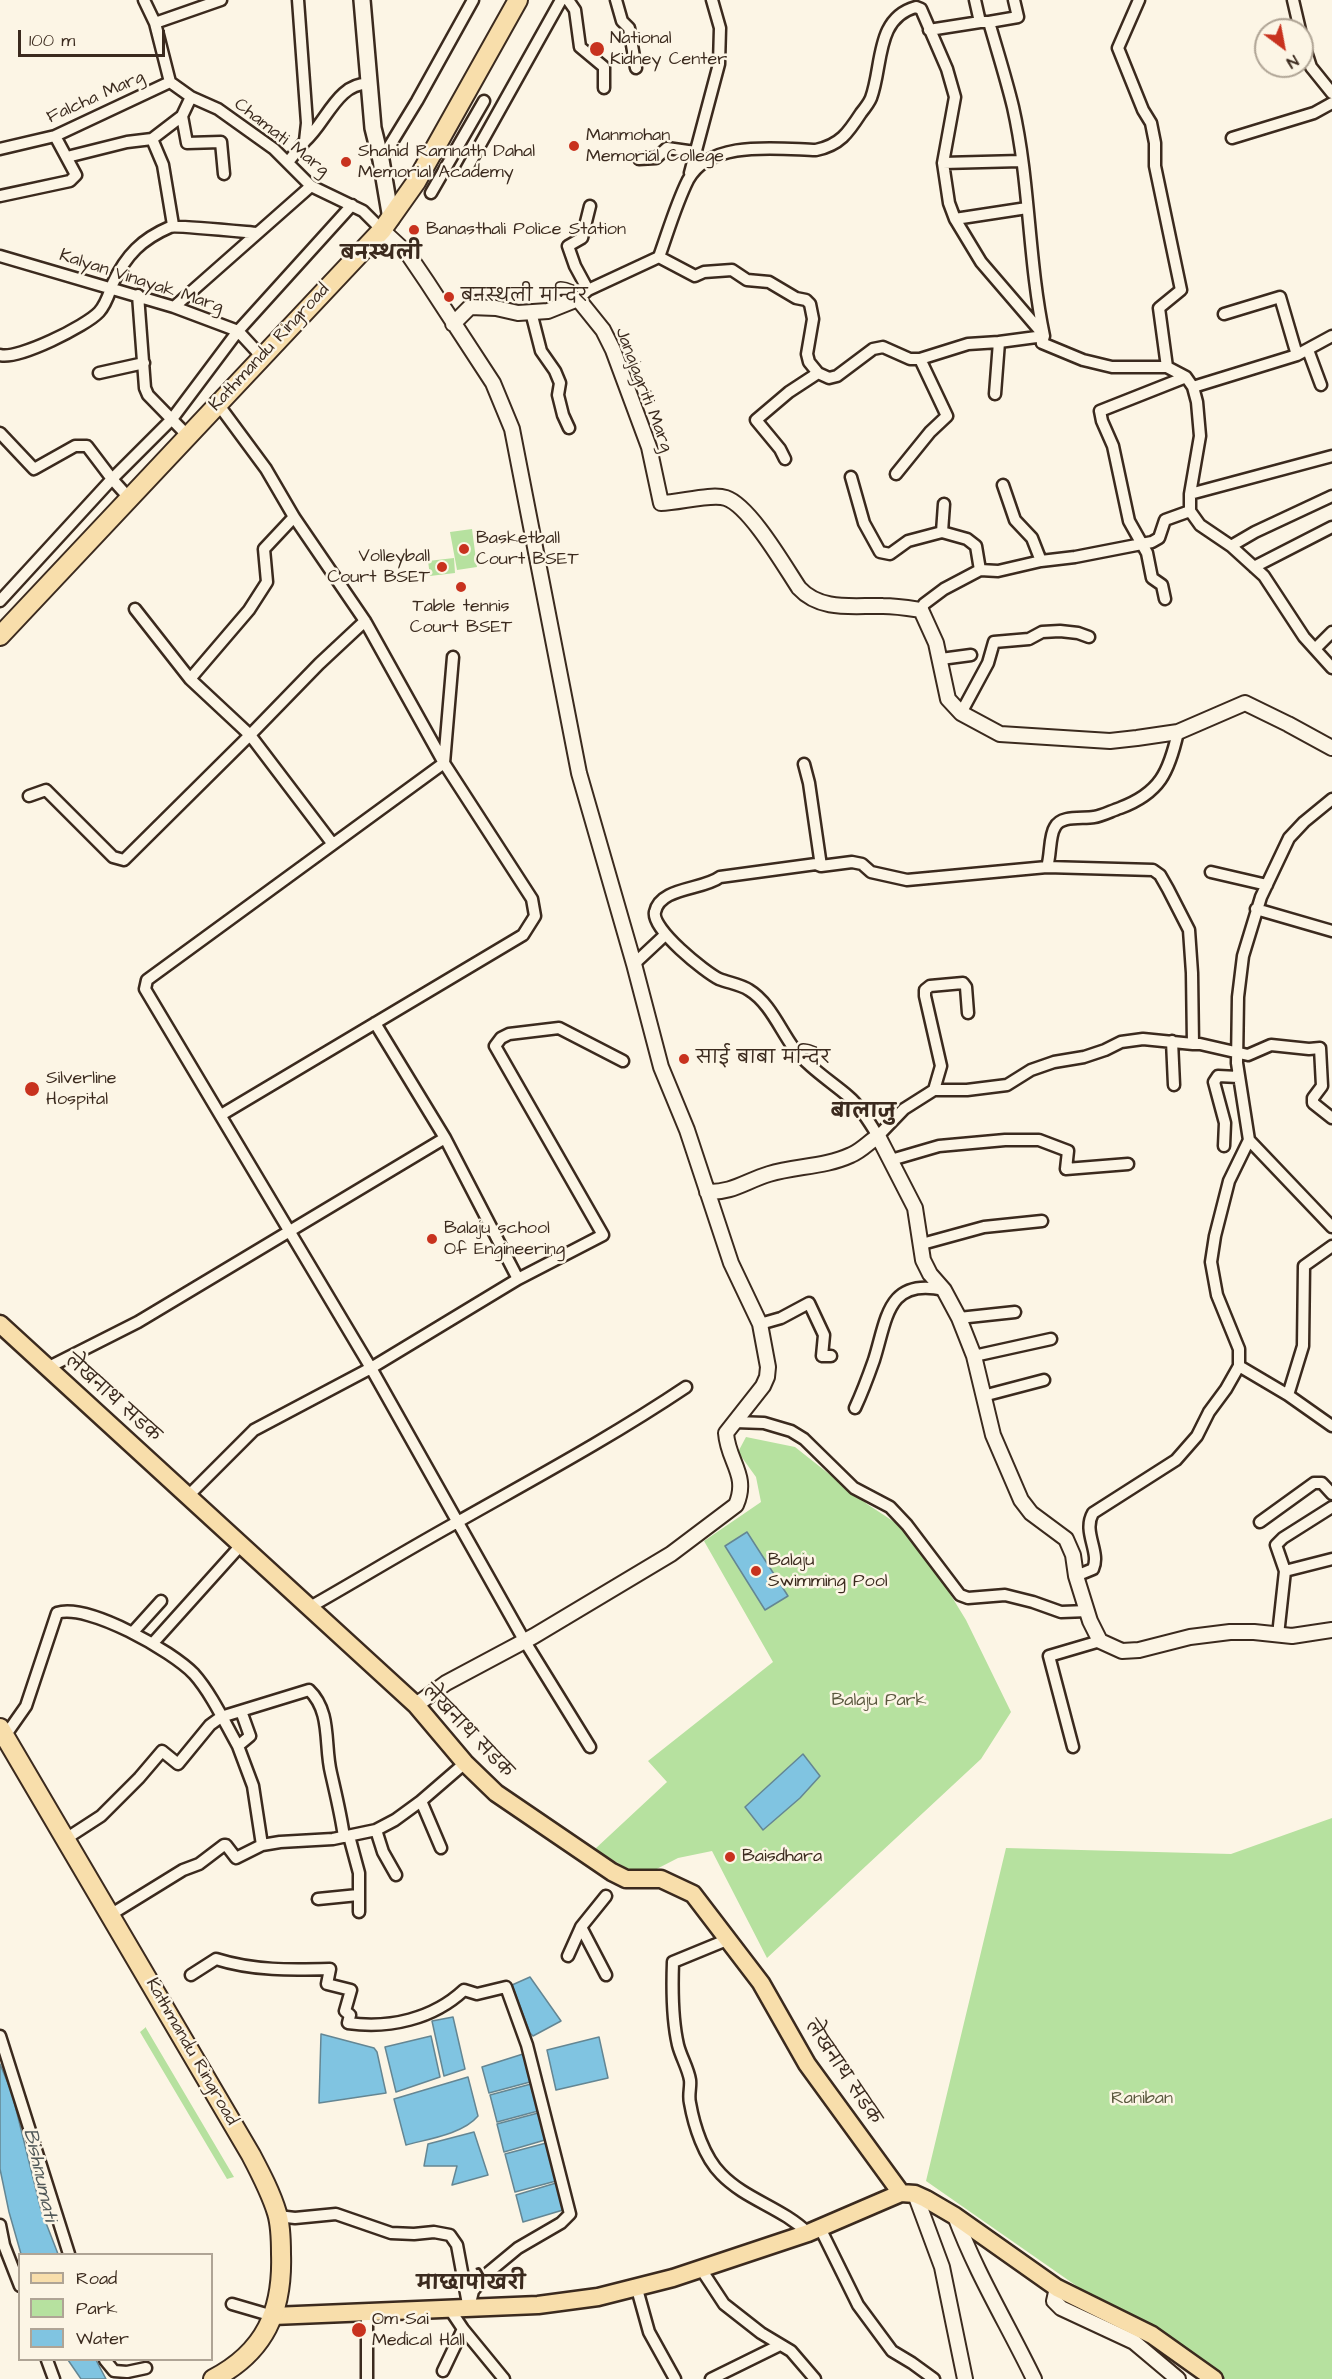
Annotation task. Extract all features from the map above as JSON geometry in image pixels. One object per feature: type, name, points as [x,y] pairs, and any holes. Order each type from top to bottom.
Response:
[{"type":"highway","name":"Kathmandu Ringroad","points":[[0,636],[386,224],[416,182],[518,0]]},
{"type":"highway","name":"Kathmandu Ringroad","points":[[2,1732],[251,2155],[278,2216],[281,2277],[273,2316],[252,2351],[215,2379]]},
{"type":"main road","points":[[363,7],[374,128],[381,160],[386,224]]},
{"type":"main road","name":"लेखनाथ सडक","points":[[0,1324],[416,1705],[465,1762],[496,1793],[612,1872],[627,1879],[661,1879],[693,1894],[766,1991],[816,2077],[908,2194]]},
{"type":"main road","points":[[273,2316],[574,2301],[637,2289],[814,2230],[908,2194],[955,2216],[1057,2288],[1152,2335],[1214,2379]]},
{"type":"street","points":[[144,0],[155,23],[170,82]]},
{"type":"street","points":[[155,23],[222,0]]},
{"type":"street","points":[[298,0],[307,123],[305,141]]},
{"type":"street","points":[[381,160],[473,0]]},
{"type":"street","points":[[466,170],[561,0]]},
{"type":"street","points":[[568,0],[575,10],[580,46],[604,67],[604,88]]},
{"type":"street","points":[[616,0],[622,21],[629,27],[636,68]]},
{"type":"street","points":[[453,324],[471,307],[496,308],[518,313],[548,311],[659,257],[689,179],[716,75],[720,52],[720,28],[712,0]]},
{"type":"street","points":[[975,0],[1013,107],[1028,208],[1036,300],[1044,336],[1042,343],[1083,360],[1112,367],[1167,367],[1186,377],[1193,387],[1200,436],[1190,494],[1190,511],[1200,525],[1231,546],[1264,576],[1304,638],[1332,668]]},
{"type":"street","points":[[929,30],[1018,16],[1014,0]]},
{"type":"street","points":[[1139,0],[1118,48],[1150,123],[1155,143],[1155,166],[1181,290],[1159,308],[1167,367]]},
{"type":"street","points":[[1293,0],[1297,18]]},
{"type":"street","points":[[689,179],[698,166],[728,152],[769,148],[816,150],[827,148],[846,136],[872,96],[878,59],[894,19],[916,7],[921,9],[947,69],[955,97],[943,163],[949,203],[955,219],[981,262],[1044,336]]},
{"type":"street","points":[[1314,71],[1332,93]]},
{"type":"street","name":"Chamati Marg","points":[[170,82],[191,97],[218,110],[274,149],[311,186],[386,224]]},
{"type":"street","name":"Falcha Marg","points":[[0,149],[55,136],[170,82]]},
{"type":"street","points":[[288,162],[340,95],[360,83],[370,84]]},
{"type":"street","points":[[67,157],[127,142],[152,139],[182,116],[191,97]]},
{"type":"street","points":[[431,193],[484,101]]},
{"type":"street","points":[[1232,138],[1294,120],[1332,103]]},
{"type":"street","points":[[182,116],[187,143],[221,142],[224,174]]},
{"type":"street","points":[[0,196],[70,181],[76,175],[55,136]]},
{"type":"street","points":[[152,139],[163,165],[173,225]]},
{"type":"street","points":[[639,159],[660,157],[667,148],[695,152]]},
{"type":"street","points":[[943,163],[1021,161]]},
{"type":"street","points":[[174,307],[311,186]]},
{"type":"street","points":[[0,601],[112,479],[172,419],[238,331],[352,205]]},
{"type":"street","points":[[583,295],[567,246],[582,238],[590,206]]},
{"type":"street","points":[[955,219],[1028,208]]},
{"type":"street","points":[[386,224],[493,383],[512,429],[579,773],[661,1067],[687,1130],[731,1263],[760,1324],[768,1367],[763,1386],[726,1432],[727,1446],[742,1482],[741,1494],[736,1505],[671,1554],[446,1683],[416,1705]]},
{"type":"street","points":[[0,355],[29,350],[52,340],[99,313],[128,257],[143,241],[173,225],[257,233]]},
{"type":"street","name":"Kalyan Vinayak Marg","points":[[0,256],[138,295],[238,331],[262,357]]},
{"type":"street","points":[[659,257],[695,276],[704,272],[732,270],[747,280],[769,282],[796,298],[806,300],[810,304],[813,319],[807,354],[809,362],[818,374],[829,378],[837,376],[873,349],[884,347],[910,359],[920,359],[968,345],[1044,336]]},
{"type":"street","points":[[138,295],[145,388],[148,395],[188,436]]},
{"type":"street","name":"Janajagriti Marg","points":[[583,295],[613,350],[649,447],[661,503],[725,498],[733,502],[747,514],[800,588],[815,600],[857,607],[884,606],[921,610]]},
{"type":"street","points":[[1224,314],[1280,297],[1297,355]]},
{"type":"street","points":[[531,312],[541,351],[555,371],[560,383],[558,395],[562,415],[568,428]]},
{"type":"street","points":[[1193,387],[1297,355],[1332,336]]},
{"type":"street","points":[[996,393],[999,342]]},
{"type":"street","points":[[1308,350],[1321,385]]},
{"type":"street","points":[[896,474],[930,432],[947,416],[920,359]]},
{"type":"street","points":[[99,373],[144,363]]},
{"type":"street","points":[[785,459],[780,449],[756,420],[789,392],[818,374]]},
{"type":"street","points":[[1165,599],[1162,585],[1152,578],[1147,553],[1129,521],[1113,446],[1100,411],[1186,377]]},
{"type":"street","points":[[218,404],[266,469],[294,517],[365,621],[444,763],[532,899],[535,916],[523,934],[221,1115]]},
{"type":"street","points":[[0,433],[34,469],[75,446],[84,445],[90,448],[112,479],[130,499]]},
{"type":"street","points":[[1190,494],[1332,456]]},
{"type":"street","points":[[851,477],[864,523],[880,552],[890,554],[908,541],[942,532],[968,539],[976,546],[980,570]]},
{"type":"street","points":[[1003,485],[1015,520],[1032,538],[1041,561]]},
{"type":"street","points":[[1231,546],[1255,532],[1332,496]]},
{"type":"street","points":[[942,532],[944,504]]},
{"type":"street","points":[[1190,511],[1165,520],[1159,538],[1143,544],[1041,561],[998,571],[980,570],[944,589],[924,604],[921,610],[941,659],[948,699],[961,713],[1000,734],[1110,741],[1178,732],[1245,703],[1288,723],[1332,748]]},
{"type":"street","points":[[190,679],[242,618],[267,582],[264,549],[294,517]]},
{"type":"street","points":[[1254,567],[1332,527]]},
{"type":"street","points":[[135,609],[190,679],[250,735],[332,843]]},
{"type":"street","points":[[29,796],[46,790],[113,857],[123,860],[365,621]]},
{"type":"street","points":[[961,713],[988,663],[994,642],[1029,639],[1042,632],[1060,631],[1089,637]]},
{"type":"street","points":[[1315,649],[1332,632]]},
{"type":"street","points":[[941,659],[971,655]]},
{"type":"street","points":[[453,657],[444,763],[147,980],[145,989],[371,1368],[524,1640],[590,1747]]},
{"type":"street","points":[[1047,867],[1055,825],[1062,819],[1095,817],[1138,801],[1157,787],[1164,774],[1178,732]]},
{"type":"street","points":[[804,764],[809,783],[821,866]]},
{"type":"street","points":[[1076,1576],[1093,1569],[1096,1563],[1089,1535],[1090,1519],[1093,1514],[1176,1460],[1184,1452],[1197,1436],[1209,1412],[1239,1366],[1239,1349],[1217,1294],[1212,1262],[1215,1236],[1229,1181],[1249,1140],[1238,1077],[1237,1054],[1238,997],[1243,956],[1256,909],[1289,838],[1332,799]]},
{"type":"street","points":[[1100,1641],[1076,1576],[1073,1555],[1066,1539],[1031,1513],[1021,1500],[993,1434],[974,1356],[959,1318],[944,1290],[930,1274],[923,1260],[915,1208],[878,1136],[849,1097],[795,1050],[755,993],[717,978],[665,935],[655,921],[654,914],[660,901],[674,894],[711,884],[720,878],[816,864],[821,866],[852,862],[862,864],[871,872],[907,880],[1047,867],[1094,870],[1146,868],[1160,875],[1189,930],[1193,1044]]},
{"type":"street","points":[[1211,872],[1267,885]]},
{"type":"street","points":[[1256,909],[1332,931]]},
{"type":"street","points":[[634,964],[665,935]]},
{"type":"street","points":[[934,1090],[941,1066],[925,990],[930,986],[963,983],[966,987],[968,1013]]},
{"type":"street","points":[[375,1023],[446,1138],[518,1279]]},
{"type":"street","points":[[189,1495],[254,1430],[371,1368],[518,1279],[603,1235],[495,1047],[501,1038],[509,1034],[560,1028],[623,1061]]},
{"type":"street","points":[[707,1192],[724,1192],[772,1173],[827,1164],[852,1155],[878,1136],[904,1108],[934,1090],[967,1090],[1007,1085],[1031,1070],[1095,1054],[1121,1042],[1143,1039],[1172,1041],[1248,1055],[1271,1045],[1309,1049],[1332,1046]]},
{"type":"street","points":[[1172,1041],[1174,1084]]},
{"type":"street","points":[[1320,1048],[1322,1086],[1313,1103],[1332,1118]]},
{"type":"street","points":[[1224,1146],[1225,1123],[1214,1082],[1218,1076],[1238,1077]]},
{"type":"street","points":[[49,1367],[138,1322],[446,1138]]},
{"type":"street","points":[[891,1160],[939,1146],[1005,1140],[1039,1140],[1068,1151],[1066,1169],[1128,1164]]},
{"type":"street","points":[[1249,1140],[1332,1227]]},
{"type":"street","points":[[922,1244],[984,1227],[1042,1221]]},
{"type":"street","points":[[1288,1395],[1303,1347],[1304,1266],[1332,1246]]},
{"type":"street","points":[[855,1408],[874,1360],[890,1306],[902,1293],[927,1286],[944,1290]]},
{"type":"street","points":[[760,1324],[781,1318],[808,1303],[824,1335],[822,1356],[831,1356]]},
{"type":"street","points":[[959,1318],[1015,1312]]},
{"type":"street","points":[[974,1356],[1051,1339]]},
{"type":"street","points":[[1239,1366],[1288,1395],[1332,1426]]},
{"type":"street","points":[[983,1396],[1044,1380]]},
{"type":"street","points":[[310,1607],[577,1456],[686,1387]]},
{"type":"street","points":[[735,1422],[764,1423],[791,1431],[804,1439],[854,1488],[890,1507],[907,1525],[960,1595],[968,1598],[1005,1595],[1061,1612],[1088,1611]]},
{"type":"street","points":[[1260,1522],[1314,1484],[1322,1483],[1332,1494]]},
{"type":"street","points":[[1278,1635],[1286,1571],[1276,1545],[1283,1538],[1332,1507]]},
{"type":"street","points":[[153,1643],[242,1544]]},
{"type":"street","points":[[1286,1571],[1332,1559]]},
{"type":"street","points":[[133,1632],[161,1601]]},
{"type":"street","points":[[2,1732],[26,1706],[57,1613],[79,1613],[133,1632],[153,1643],[191,1672],[221,1717],[238,1746],[253,1786],[262,1845]]},
{"type":"street","points":[[1073,1747],[1049,1656],[1100,1641],[1122,1651],[1139,1650],[1190,1637],[1230,1632],[1292,1636],[1332,1630]]},
{"type":"street","points":[[64,1840],[101,1816],[162,1751],[178,1764],[181,1763],[210,1725],[221,1717],[309,1690],[318,1698],[326,1724],[330,1772],[347,1836],[357,1861],[359,1912]]},
{"type":"street","points":[[238,1746],[250,1736],[242,1711]]},
{"type":"street","points":[[110,1915],[183,1870],[199,1864],[224,1845],[236,1858],[262,1845],[347,1836],[376,1830],[395,1820],[421,1801],[465,1762]]},
{"type":"street","points":[[421,1801],[441,1848]]},
{"type":"street","points":[[376,1830],[383,1852],[396,1875]]},
{"type":"street","points":[[318,1899],[358,1895]]},
{"type":"street","points":[[568,1956],[581,1927],[606,1896]]},
{"type":"street","points":[[581,1927],[606,1975]]},
{"type":"street","points":[[729,1939],[672,1962],[678,2044],[690,2081],[689,2101],[692,2114],[703,2145],[723,2176],[749,2196],[771,2205],[814,2230],[858,2305],[892,2351],[934,2379]]},
{"type":"street","points":[[191,1975],[216,1959],[237,1966],[262,1969],[330,1969],[327,1984],[351,1989],[345,2011],[350,2015],[348,2023],[369,2026],[396,2023],[433,2011],[452,2002],[464,1990],[477,1995],[506,1987],[527,2045],[570,2214],[561,2223],[518,2248],[489,2272],[473,2291],[469,2307]]},
{"type":"street","points":[[0,2036],[69,2253]]},
{"type":"street","points":[[908,2194],[942,2267],[965,2379]]},
{"type":"street","points":[[278,2216],[295,2218],[336,2214],[391,2233],[434,2232],[450,2235],[456,2246],[469,2307]]},
{"type":"street","points":[[955,2216],[969,2253],[1034,2379]]},
{"type":"street","points":[[0,2225],[4,2245],[18,2281]]},
{"type":"street","points":[[701,2269],[724,2304],[791,2351],[815,2379]]},
{"type":"street","points":[[1057,2288],[1054,2301],[1061,2308],[1134,2342],[1178,2379]]},
{"type":"street","points":[[637,2289],[649,2331],[675,2379]]},
{"type":"street","points":[[232,2304],[273,2316]]},
{"type":"street","points":[[449,2308],[462,2329],[504,2379]]},
{"type":"street","points":[[367,2379],[368,2313]]},
{"type":"street","points":[[443,2371],[462,2329]]},
{"type":"street","points":[[711,2379],[780,2345]]},
{"type":"street","points":[[47,2361],[54,2379]]},
{"type":"street","points":[[106,2361],[114,2371],[127,2372],[146,2368]]},
{"type":"green space","name":"Basketball Court BSET","points":[[472,529],[477,567],[457,570],[450,532]]},
{"type":"green space","name":"Volleyball Court BSET","points":[[454,558],[455,573],[430,576],[428,561]]},
{"type":"green space","name":"Balaju Park","points":[[746,1437],[795,1447],[867,1504],[902,1527],[928,1558],[966,1620],[1011,1712],[981,1759],[767,1958],[712,1851],[678,1858],[641,1877],[595,1849],[667,1782],[648,1761],[773,1662],[704,1541],[761,1502],[756,1477],[738,1452]]},
{"type":"green space","name":"Raniban","points":[[1332,1818],[1332,2379],[1210,2379],[926,2181],[1006,1848],[1231,1854]]},
{"type":"green space","points":[[146,2027],[234,2177],[227,2179],[140,2032]]},
{"type":"water","name":"Balaju Swimming Pool","points":[[747,1532],[788,1596],[765,1610],[725,1546]]},
{"type":"water","points":[[803,1754],[820,1776],[800,1798],[763,1830],[745,1807]]},
{"type":"water","points":[[530,1977],[561,2021],[533,2036],[512,1985]]},
{"type":"water","points":[[453,2017],[465,2069],[444,2076],[432,2021]]},
{"type":"water","points":[[321,2034],[374,2048],[377,2052],[386,2093],[319,2103]]},
{"type":"water","points":[[431,2036],[440,2077],[396,2092],[385,2047]]},
{"type":"water","points":[[599,2037],[608,2078],[556,2090],[547,2050]]},
{"type":"water","points":[[523,2054],[530,2082],[489,2093],[482,2067]]},
{"type":"water","points":[[0,2064],[12,2093],[41,2210],[58,2253],[21,2253],[0,2169]]},
{"type":"water","points":[[468,2077],[478,2116],[454,2132],[406,2145],[394,2099]]},
{"type":"water","points":[[531,2084],[538,2111],[497,2122],[490,2095]]},
{"type":"water","points":[[538,2113],[545,2140],[504,2152],[497,2124]]},
{"type":"water","points":[[474,2132],[488,2175],[452,2185],[457,2166],[424,2166],[428,2144]]},
{"type":"water","points":[[546,2143],[556,2181],[515,2192],[505,2154]]},
{"type":"water","points":[[556,2183],[563,2210],[523,2222],[516,2195]]},
{"type":"water","points":[[69,2361],[97,2361],[106,2379],[81,2379]]},
{"type":"place","name":"National Kidney Center","points":[[597,49]]},
{"type":"place","name":"Manmohan Memorial College","points":[[574,146]]},
{"type":"place","name":"Shahid Ramnath Dahal Memorial Academy","points":[[346,162]]},
{"type":"place","name":"Banasthali Police Station","points":[[414,230]]},
{"type":"place","name":"बनस्थली मन्दिर","points":[[449,297]]},
{"type":"place","name":"Basketball Court BSET","points":[[464,549]]},
{"type":"place","name":"Volleyball Court BSET","points":[[442,567]]},
{"type":"place","name":"Table tennis Court BSET","points":[[461,587]]},
{"type":"place","name":"साई बाबा मन्दिर","points":[[684,1059]]},
{"type":"place","name":"Silverline Hospital","points":[[32,1089]]},
{"type":"place","name":"Balaju school Of Engineering","points":[[432,1239]]},
{"type":"place","name":"Balaju Swimming Pool","points":[[756,1571]]},
{"type":"place","name":"Baisdhara","points":[[730,1857]]},
{"type":"place","name":"Om Sai Medical Hall","points":[[359,2330]]},
{"type":"district","name":"बनस्थली","points":[[381,255]]},
{"type":"district","name":"बालाजु","points":[[863,1113]]},
{"type":"district","name":"माछापोखरी","points":[[471,2285]]},
{"type":"water label","name":"Bishnumati","points":[[39,2175]]}]
